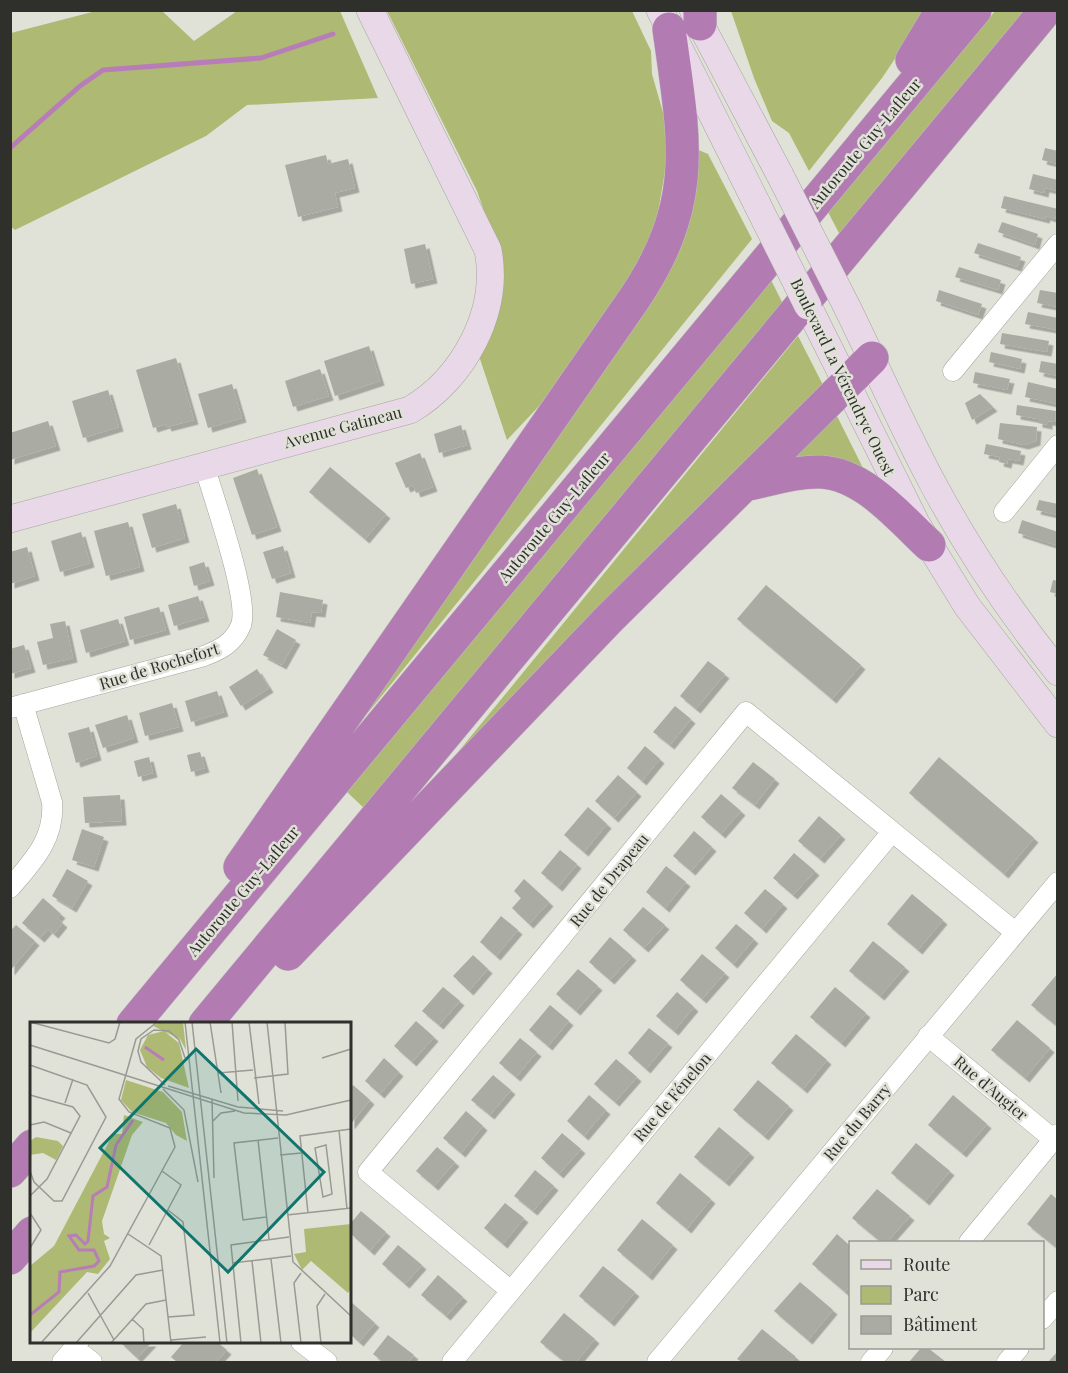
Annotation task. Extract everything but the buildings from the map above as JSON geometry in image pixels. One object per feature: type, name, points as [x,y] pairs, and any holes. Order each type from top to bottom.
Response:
[{"type":"highway","points":[[853,157],[942,10]]},
{"type":"highway","name":"Autoroute Guy-Lafleur","points":[[134,1022],[975,10]]},
{"type":"highway","points":[[206,1022],[1046,10]]},
{"type":"highway","points":[[154,999],[271,820],[634,299],[660,258],[675,220],[682,190],[685,17]]},
{"type":"highway","points":[[220,1022],[397,843],[608,620],[872,358]]},
{"type":"highway","points":[[744,485],[807,472],[837,475],[862,486],[892,510],[929,545]]},
{"type":"highway","points":[[10,1171],[30,1148]]},
{"type":"highway","points":[[10,1258],[30,1235]]},
{"type":"main road","name":"Avenue Gatineau","points":[[10,519],[410,410],[427,400],[451,375],[472,344],[483,318],[492,278],[488,250],[370,10]]},
{"type":"main road","name":"Boulevard La Vérendrye Ouest","points":[[685,17],[780,174],[917,454],[955,524],[1000,595],[1058,672]]},
{"type":"main road","name":"Boulevard La Vérendrye Ouest","points":[[685,17],[757,204],[888,471],[929,545],[980,624],[1058,724]]},
{"type":"street","points":[[953,371],[1055,253]]},
{"type":"street","points":[[1004,512],[1058,445]]},
{"type":"street","name":"Rue de Rochefort","points":[[17,706],[204,656],[217,651],[235,636],[241,624],[242,599],[204,465]]},
{"type":"street","points":[[10,888],[39,853],[51,828],[53,815],[52,802],[17,706]]},
{"type":"street","name":"Rue de Drapeau","points":[[511,1291],[368,1172],[746,712],[1015,932]]},
{"type":"street","name":"Rue de Fénelon","points":[[452,1362],[892,832]]},
{"type":"street","name":"Rue du Barry","points":[[657,1362],[1058,882]]},
{"type":"street","name":"Rue d'Augier","points":[[928,1036],[1055,1136]]},
{"type":"street","points":[[977,1240],[1055,1136]]},
{"type":"street","points":[[1044,1291],[1057,1301],[1044,1317]]},
{"type":"street","points":[[304,1343],[327,1362]]},
{"type":"street","points":[[870,1362],[881,1349]]},
{"type":"street","points":[[1007,1362],[1017,1349]]},
{"type":"street","points":[[72,1350],[92,1362]]},
{"type":"green space","points":[[96,11],[162,11],[194,41],[237,11],[340,11],[378,98],[247,105],[206,136],[15,230],[10,226],[11,33]]},
{"type":"green space","points":[[387,11],[632,11],[651,51],[652,74],[664,116],[667,160],[657,218],[644,260],[540,405],[507,440],[477,350],[490,228],[477,191]]},
{"type":"green space","points":[[731,11],[927,11],[882,78],[809,171],[789,133],[772,121],[754,78]]},
{"type":"green space","points":[[995,11],[1027,11],[840,235],[828,212]]},
{"type":"green space","points":[[694,148],[708,154],[752,239],[320,772],[660,275]]},
{"type":"green space","points":[[771,280],[783,304],[365,809],[347,792]]},
{"type":"green space","points":[[798,336],[824,387],[436,779]]},
{"type":"green space","points":[[834,410],[871,484],[783,468]]},
{"type":"waterway","points":[[10,148],[80,86],[103,70],[261,58],[333,34]]}]
